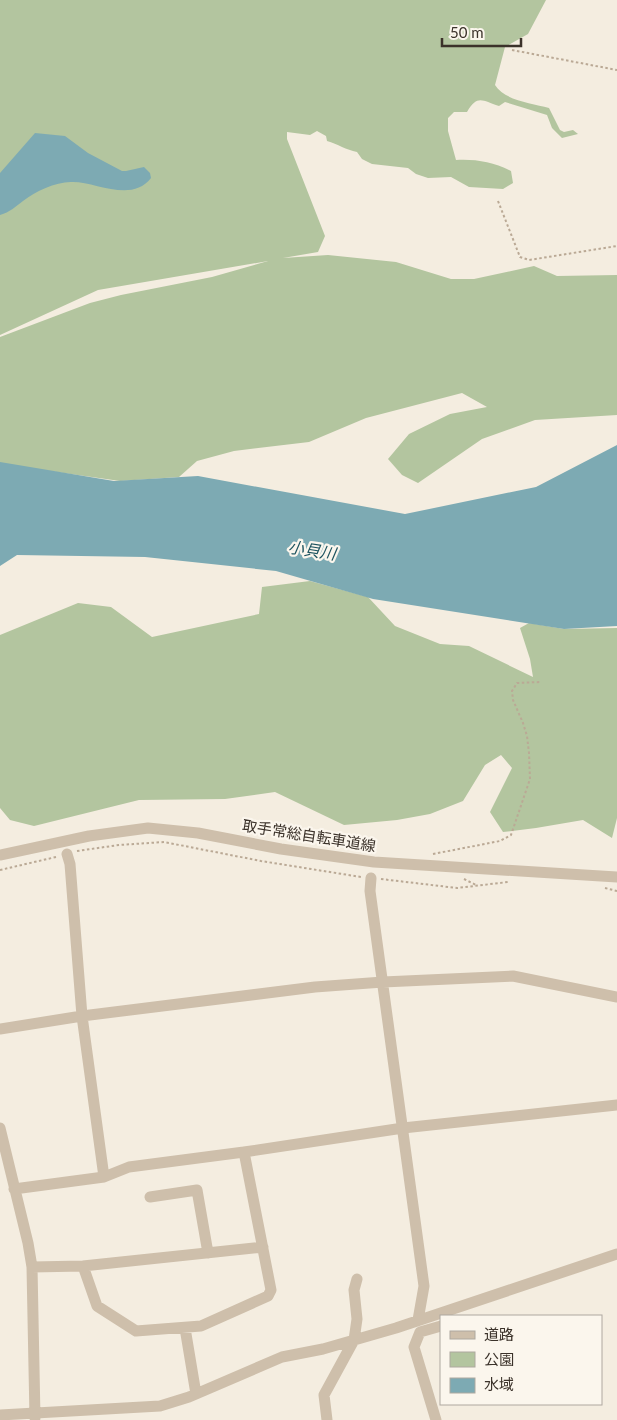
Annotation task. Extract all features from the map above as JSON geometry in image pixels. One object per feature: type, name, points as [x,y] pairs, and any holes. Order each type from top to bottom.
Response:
[{"type":"street","name":"取手常総自転車道線","points":[[0,855],[89,836],[156,828],[198,833],[282,849],[374,862],[617,877]]},
{"type":"street","points":[[67,854],[70,864],[82,1016],[104,1177]]},
{"type":"street","points":[[371,878],[370,891],[424,1286],[418,1320]]},
{"type":"street","points":[[0,1029],[82,1016],[315,987],[383,982],[513,976],[617,997]]},
{"type":"street","points":[[14,1189],[104,1177],[130,1167],[403,1128],[617,1105]]},
{"type":"street","points":[[0,1128],[32,1267],[35,1416]]},
{"type":"street","points":[[83,1266],[97,1306],[136,1331],[201,1326],[268,1296],[271,1290],[244,1152]]},
{"type":"street","points":[[150,1198],[197,1190],[208,1253]]},
{"type":"street","points":[[32,1267],[83,1266],[263,1247]]},
{"type":"street","points":[[451,1313],[617,1254]]},
{"type":"street","points":[[327,1420],[324,1395],[354,1340],[357,1319],[354,1290],[358,1279]]},
{"type":"street","points":[[0,1415],[35,1416],[160,1406],[196,1394],[282,1357],[322,1349],[418,1320],[440,1315]]},
{"type":"street","points":[[436,1420],[414,1347],[420,1332],[440,1326]]},
{"type":"street","points":[[186,1328],[196,1394]]},
{"type":"path","points":[[512,50],[617,70]]},
{"type":"path","points":[[498,201],[520,257],[529,260],[617,246]]},
{"type":"path","points":[[431,854],[500,842],[511,835],[530,779],[530,753],[527,736],[524,723],[513,700],[512,691],[517,683],[540,682]]},
{"type":"path","points":[[0,870],[67,854],[119,845],[164,842],[261,861],[371,878],[456,888],[508,882]]},
{"type":"path","points":[[599,887],[617,891]]},
{"type":"green space","points":[[0,0],[546,0],[528,34],[505,47],[495,85],[505,95],[512,98],[549,108],[560,130],[564,132],[573,130],[578,134],[562,138],[552,128],[547,115],[505,102],[499,106],[481,100],[474,103],[467,112],[454,112],[448,118],[448,131],[456,160],[484,162],[498,165],[511,171],[513,183],[503,189],[469,187],[451,177],[428,178],[416,174],[408,168],[372,164],[362,159],[357,152],[327,141],[326,136],[317,131],[310,135],[287,132],[287,139],[325,236],[318,252],[283,258],[328,255],[396,262],[451,279],[474,279],[534,266],[557,276],[617,275],[617,415],[535,420],[482,439],[418,483],[402,475],[388,459],[409,434],[450,414],[487,407],[462,393],[366,418],[309,442],[234,451],[197,461],[179,477],[120,481],[0,464],[0,337],[90,303],[212,277],[268,261],[98,290],[0,335]]},
{"type":"green space","points":[[310,581],[368,597],[395,626],[440,644],[469,646],[533,677],[530,659],[520,628],[529,623],[564,629],[617,628],[617,818],[612,838],[583,820],[503,832],[490,812],[512,768],[501,755],[485,765],[463,801],[430,814],[397,820],[344,825],[275,792],[225,799],[139,800],[34,826],[10,820],[0,808],[0,635],[78,603],[111,607],[152,637],[259,614],[262,587]]},
{"type":"water","points":[[35,133],[65,136],[88,153],[122,171],[144,167],[150,173],[151,178],[143,185],[134,189],[124,190],[73,182],[60,183],[40,190],[10,211],[0,215],[0,173]]},
{"type":"water","name":"小貝川","points":[[617,445],[617,626],[564,629],[373,599],[276,571],[145,557],[17,555],[0,566],[0,462],[114,481],[198,476],[405,514],[536,487]]}]
